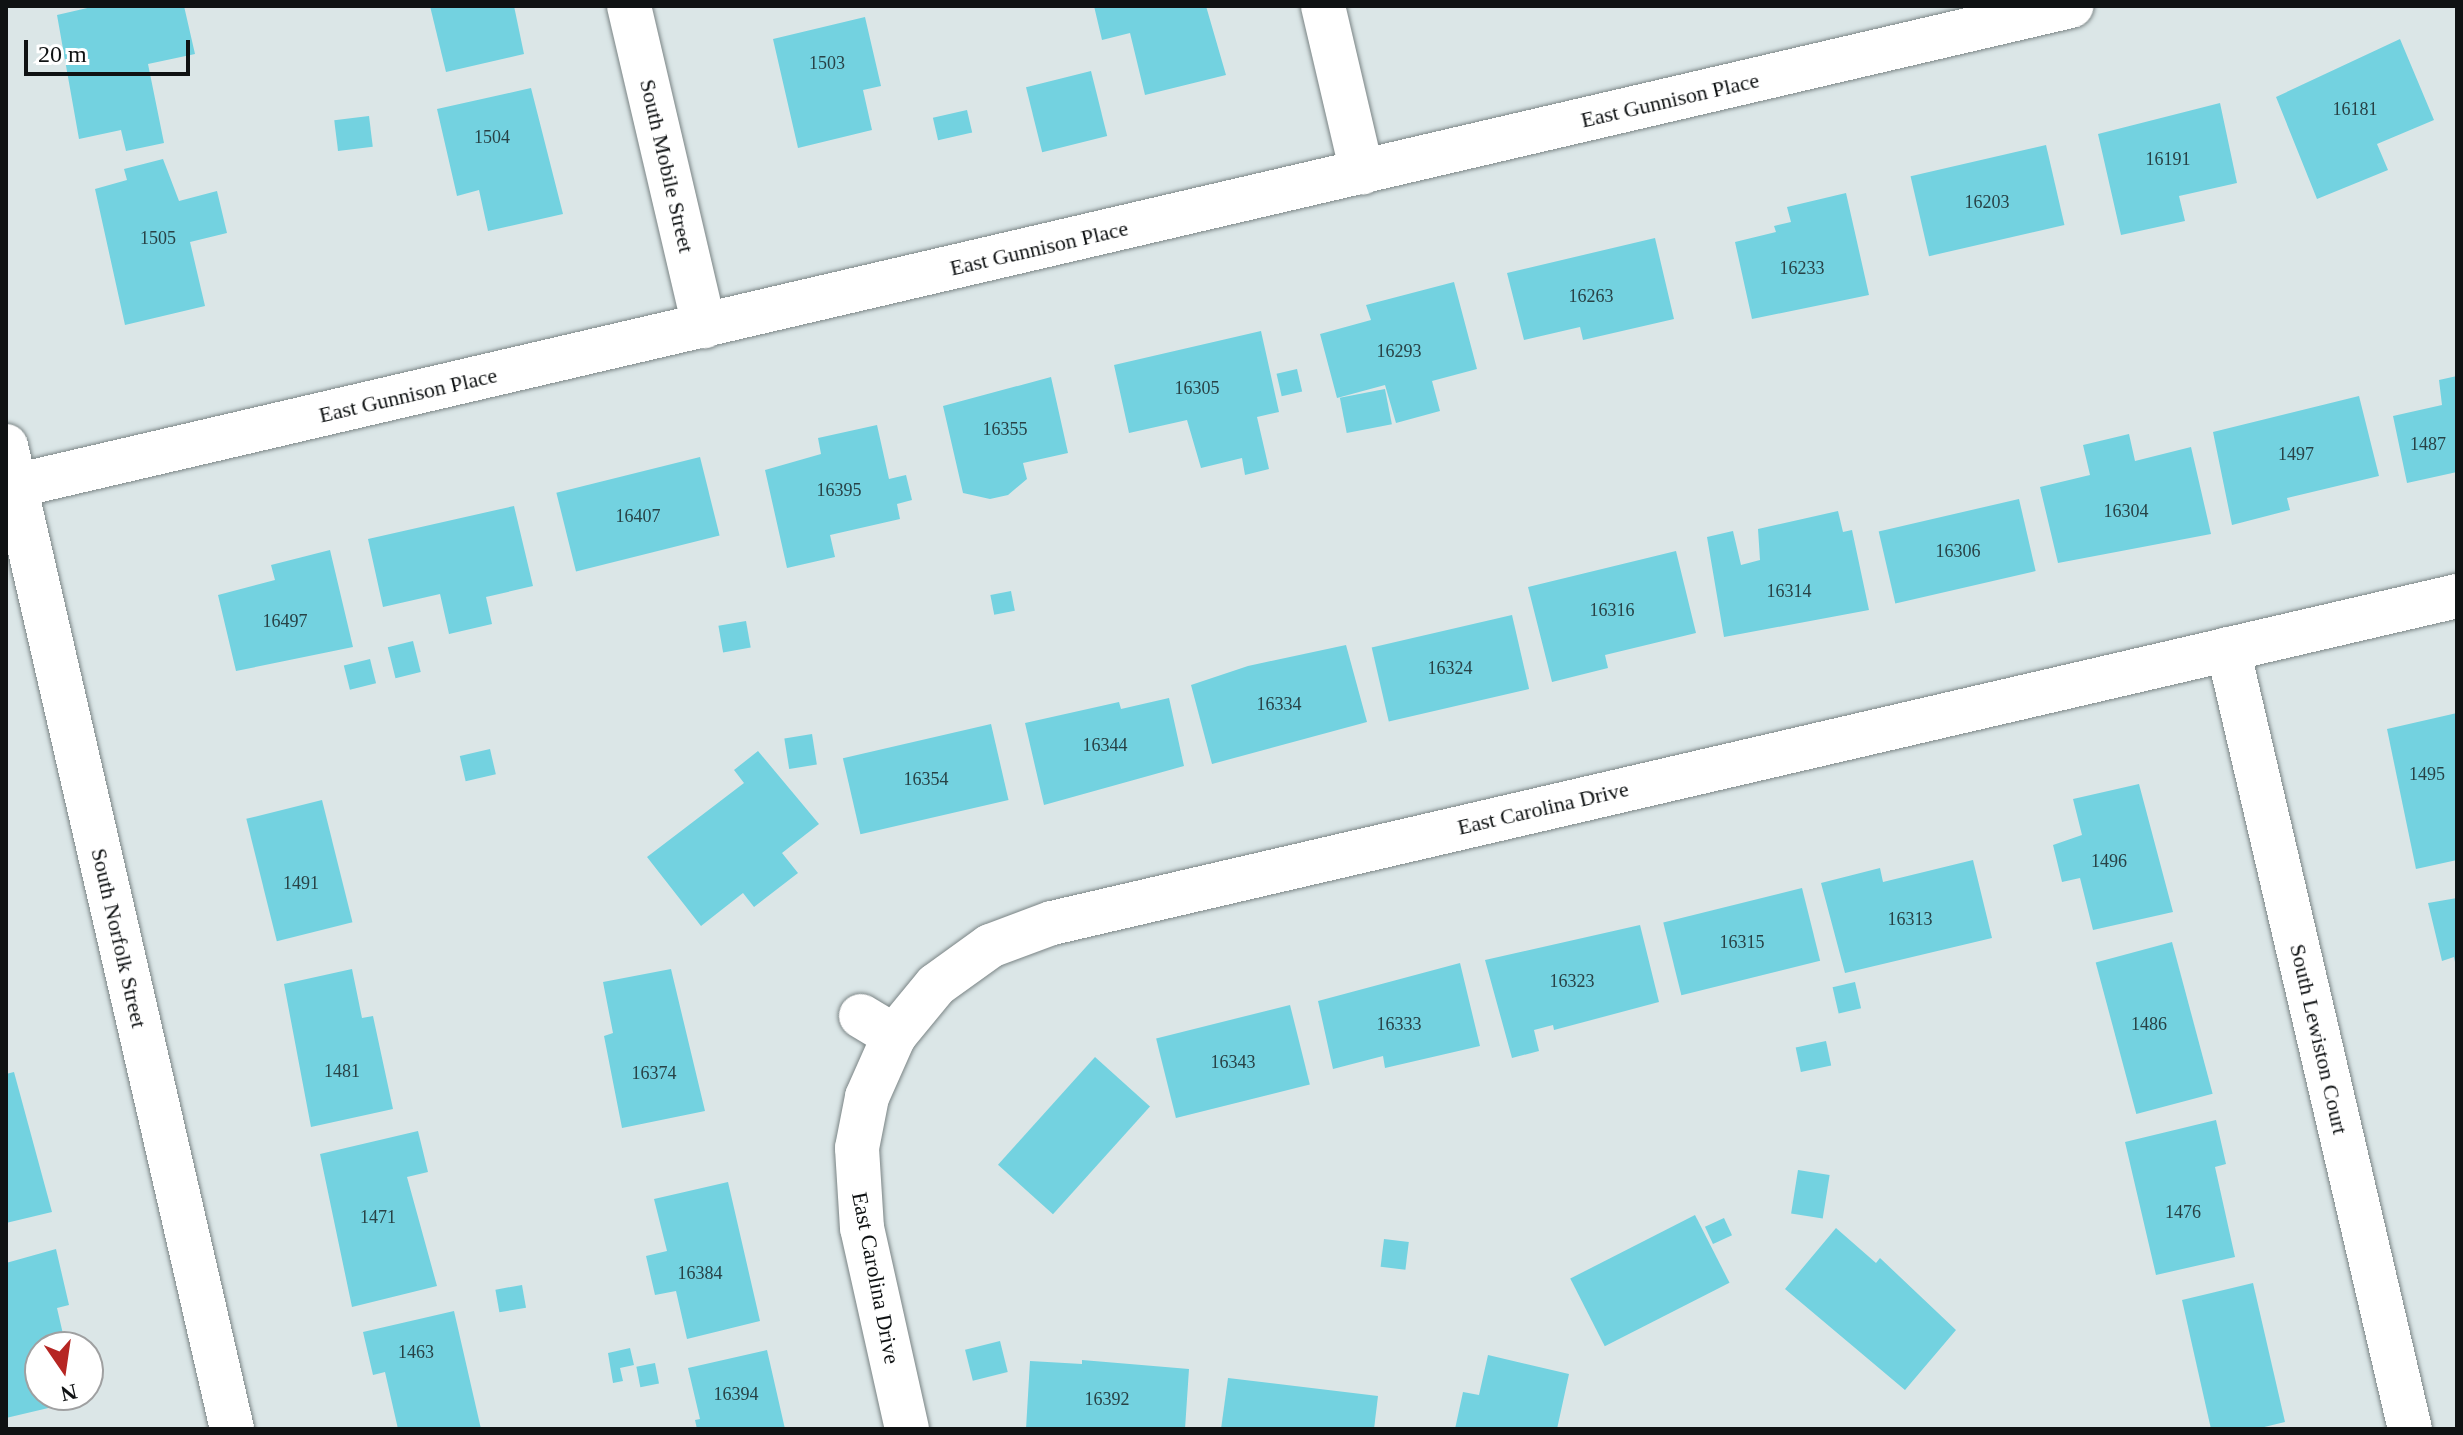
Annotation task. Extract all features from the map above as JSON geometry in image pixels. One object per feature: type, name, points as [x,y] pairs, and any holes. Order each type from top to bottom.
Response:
[{"type":"street","name":"South Mobile Street","points":[[629,6],[704,326]]},
{"type":"street","points":[[1323,6],[1362,172]]},
{"type":"street","name":"East Gunnison Place","points":[[9,473],[704,326],[1362,172],[2019,12],[2071,6]]},
{"type":"street","name":"South Norfolk Street","points":[[9,473],[232,1429]]},
{"type":"street","name":"East Carolina Drive","points":[[907,1429],[856,1188],[857,1148],[878,1026],[990,946],[1052,923],[2457,596]]},
{"type":"street","name":"South Lewiston Court","points":[[2228,649],[2410,1429]]},
{"type":"building","points":[[96,6],[184,6],[195,54],[148,64],[164,143],[126,151],[121,130],[79,139],[57,15]]},
{"type":"building","points":[[430,6],[514,6],[524,54],[446,72]]},
{"type":"building","points":[[1094,6],[1206,6],[1226,75],[1145,95],[1130,33],[1102,40]]},
{"type":"building","points":[[865,17],[881,86],[863,90],[872,130],[798,148],[773,39]]},
{"type":"building","points":[[2400,39],[2434,120],[2377,144],[2388,170],[2317,199],[2276,97]]},
{"type":"building","points":[[1091,71],[1107,136],[1042,152],[1026,87]]},
{"type":"building","points":[[531,88],[563,214],[488,231],[479,190],[457,196],[437,109]]},
{"type":"building","points":[[2220,103],[2237,183],[2179,196],[2185,221],[2121,235],[2098,134]]},
{"type":"building","points":[[967,110],[972,132],[938,140],[933,118]]},
{"type":"building","points":[[369,116],[373,147],[338,151],[334,120]]},
{"type":"building","points":[[2046,145],[2064,225],[1929,256],[1911,176]]},
{"type":"building","points":[[163,159],[179,201],[217,191],[227,233],[190,242],[205,306],[125,325],[95,189],[127,180],[124,169]]},
{"type":"building","points":[[1846,193],[1869,295],[1752,319],[1735,242],[1776,232],[1774,226],[1791,222],[1787,207]]},
{"type":"building","points":[[1655,238],[1674,319],[1583,340],[1580,327],[1524,340],[1507,273]]},
{"type":"building","points":[[1454,282],[1477,369],[1432,381],[1440,411],[1396,423],[1385,385],[1337,398],[1320,334],[1371,320],[1366,305]]},
{"type":"building","points":[[1261,331],[1279,412],[1257,417],[1269,469],[1245,475],[1242,458],[1201,468],[1187,420],[1129,433],[1114,365]]},
{"type":"building","points":[[1297,369],[1302,391],[1282,396],[1277,374]]},
{"type":"building","points":[[2457,376],[2457,472],[2407,483],[2393,416],[2442,405],[2439,380]]},
{"type":"building","points":[[1051,377],[1068,453],[1023,463],[1027,479],[1008,495],[990,499],[963,493],[943,406]]},
{"type":"building","points":[[1385,389],[1392,424],[1347,433],[1340,398]]},
{"type":"building","points":[[2359,396],[2379,476],[2287,498],[2290,510],[2232,525],[2213,432]]},
{"type":"building","points":[[877,425],[889,479],[906,475],[912,500],[897,504],[900,519],[830,535],[835,557],[787,568],[765,470],[821,454],[818,438]]},
{"type":"building","points":[[2129,434],[2135,461],[2191,447],[2211,534],[2058,563],[2040,487],[2090,475],[2083,445]]},
{"type":"building","points":[[700,457],[720,536],[576,571],[556,493]]},
{"type":"building","points":[[2019,499],[2036,571],[1895,603],[1879,531]]},
{"type":"building","points":[[514,506],[533,586],[486,597],[492,624],[449,634],[440,594],[383,607],[368,539]]},
{"type":"building","points":[[1838,511],[1843,532],[1852,530],[1869,610],[1724,637],[1707,537],[1733,531],[1741,565],[1760,560],[1758,529]]},
{"type":"building","points":[[330,550],[353,647],[236,671],[218,595],[275,580],[271,565]]},
{"type":"building","points":[[1676,551],[1696,633],[1605,655],[1608,668],[1552,682],[1528,587]]},
{"type":"building","points":[[1011,591],[1015,611],[994,615],[990,595]]},
{"type":"building","points":[[1512,615],[1529,689],[1389,721],[1372,647]]},
{"type":"building","points":[[746,621],[751,648],[723,652],[718,626]]},
{"type":"building","points":[[413,641],[421,672],[396,678],[388,647]]},
{"type":"building","points":[[1346,645],[1367,722],[1212,764],[1191,685],[1248,666]]},
{"type":"building","points":[[370,659],[376,683],[350,690],[344,666]]},
{"type":"building","points":[[1169,698],[1184,766],[1044,805],[1025,723],[1119,702],[1121,709]]},
{"type":"building","points":[[2457,713],[2457,860],[2416,869],[2387,729]]},
{"type":"building","points":[[991,724],[1009,800],[860,834],[843,758]]},
{"type":"building","points":[[812,734],[817,765],[789,769],[784,738]]},
{"type":"building","points":[[490,749],[496,774],[466,781],[460,756]]},
{"type":"building","points":[[758,751],[819,824],[782,853],[798,873],[754,907],[743,893],[701,926],[647,857],[744,783],[734,770]]},
{"type":"building","points":[[2139,784],[2173,912],[2093,930],[2080,878],[2062,882],[2053,845],[2082,835],[2073,799]]},
{"type":"building","points":[[322,800],[352,922],[277,941],[246,819]]},
{"type":"building","points":[[1973,860],[1992,938],[1845,973],[1821,883],[1880,868],[1883,882]]},
{"type":"building","points":[[1802,888],[1820,961],[1681,995],[1663,923]]},
{"type":"building","points":[[2457,898],[2456,967],[2454,957],[2442,961],[2428,903]]},
{"type":"building","points":[[1640,925],[1659,1002],[1554,1030],[1553,1025],[1534,1030],[1539,1051],[1512,1058],[1485,960]]},
{"type":"building","points":[[2172,942],[2213,1094],[2136,1114],[2096,962]]},
{"type":"building","points":[[1460,963],[1480,1046],[1385,1068],[1383,1056],[1333,1069],[1318,1001]]},
{"type":"building","points":[[352,969],[362,1018],[373,1016],[393,1109],[311,1127],[284,984]]},
{"type":"building","points":[[671,969],[705,1111],[622,1128],[604,1036],[613,1033],[603,982]]},
{"type":"building","points":[[1855,982],[1861,1008],[1839,1013],[1833,987]]},
{"type":"building","points":[[1290,1005],[1310,1085],[1176,1118],[1156,1038]]},
{"type":"building","points":[[1826,1041],[1831,1065],[1801,1072],[1796,1047]]},
{"type":"building","points":[[1095,1057],[1150,1107],[1053,1214],[998,1165]]},
{"type":"building","points":[[14,1072],[52,1212],[6,1223],[6,1074]]},
{"type":"building","points":[[2216,1120],[2226,1164],[2215,1167],[2235,1257],[2156,1275],[2125,1142]]},
{"type":"building","points":[[418,1131],[428,1172],[407,1177],[437,1286],[352,1307],[320,1154]]},
{"type":"building","points":[[1798,1170],[1830,1175],[1823,1218],[1791,1213]]},
{"type":"building","points":[[728,1182],[760,1321],[687,1339],[676,1291],[655,1295],[646,1256],[667,1251],[654,1199]]},
{"type":"building","points":[[1695,1215],[1730,1283],[1605,1346],[1570,1279]]},
{"type":"building","points":[[1724,1218],[1732,1235],[1713,1244],[1705,1227]]},
{"type":"building","points":[[1836,1228],[1876,1263],[1880,1258],[1956,1330],[1905,1390],[1785,1289]]},
{"type":"building","points":[[1384,1239],[1409,1242],[1405,1270],[1381,1267]]},
{"type":"building","points":[[56,1249],[69,1305],[57,1308],[62,1331],[24,1331],[24,1411],[36,1411],[6,1418],[6,1263]]},
{"type":"building","points":[[2253,1283],[2285,1422],[2256,1429],[2211,1429],[2182,1300]]},
{"type":"building","points":[[522,1285],[526,1308],[499,1312],[495,1290]]},
{"type":"building","points":[[454,1311],[481,1429],[398,1429],[385,1372],[373,1375],[363,1332]]},
{"type":"building","points":[[1000,1341],[1008,1372],[973,1381],[965,1350]]},
{"type":"building","points":[[630,1348],[634,1365],[620,1368],[623,1381],[613,1383],[608,1353]]},
{"type":"building","points":[[767,1350],[785,1429],[697,1429],[695,1420],[700,1419],[688,1368]]},
{"type":"building","points":[[1488,1355],[1569,1374],[1557,1429],[1455,1429],[1463,1392],[1479,1395]]},
{"type":"building","points":[[1082,1360],[1189,1369],[1185,1429],[1026,1429],[1030,1361],[1082,1364]]},
{"type":"building","points":[[655,1363],[659,1384],[640,1387],[636,1367]]},
{"type":"building","points":[[1228,1378],[1378,1396],[1374,1429],[1221,1429]]}]
